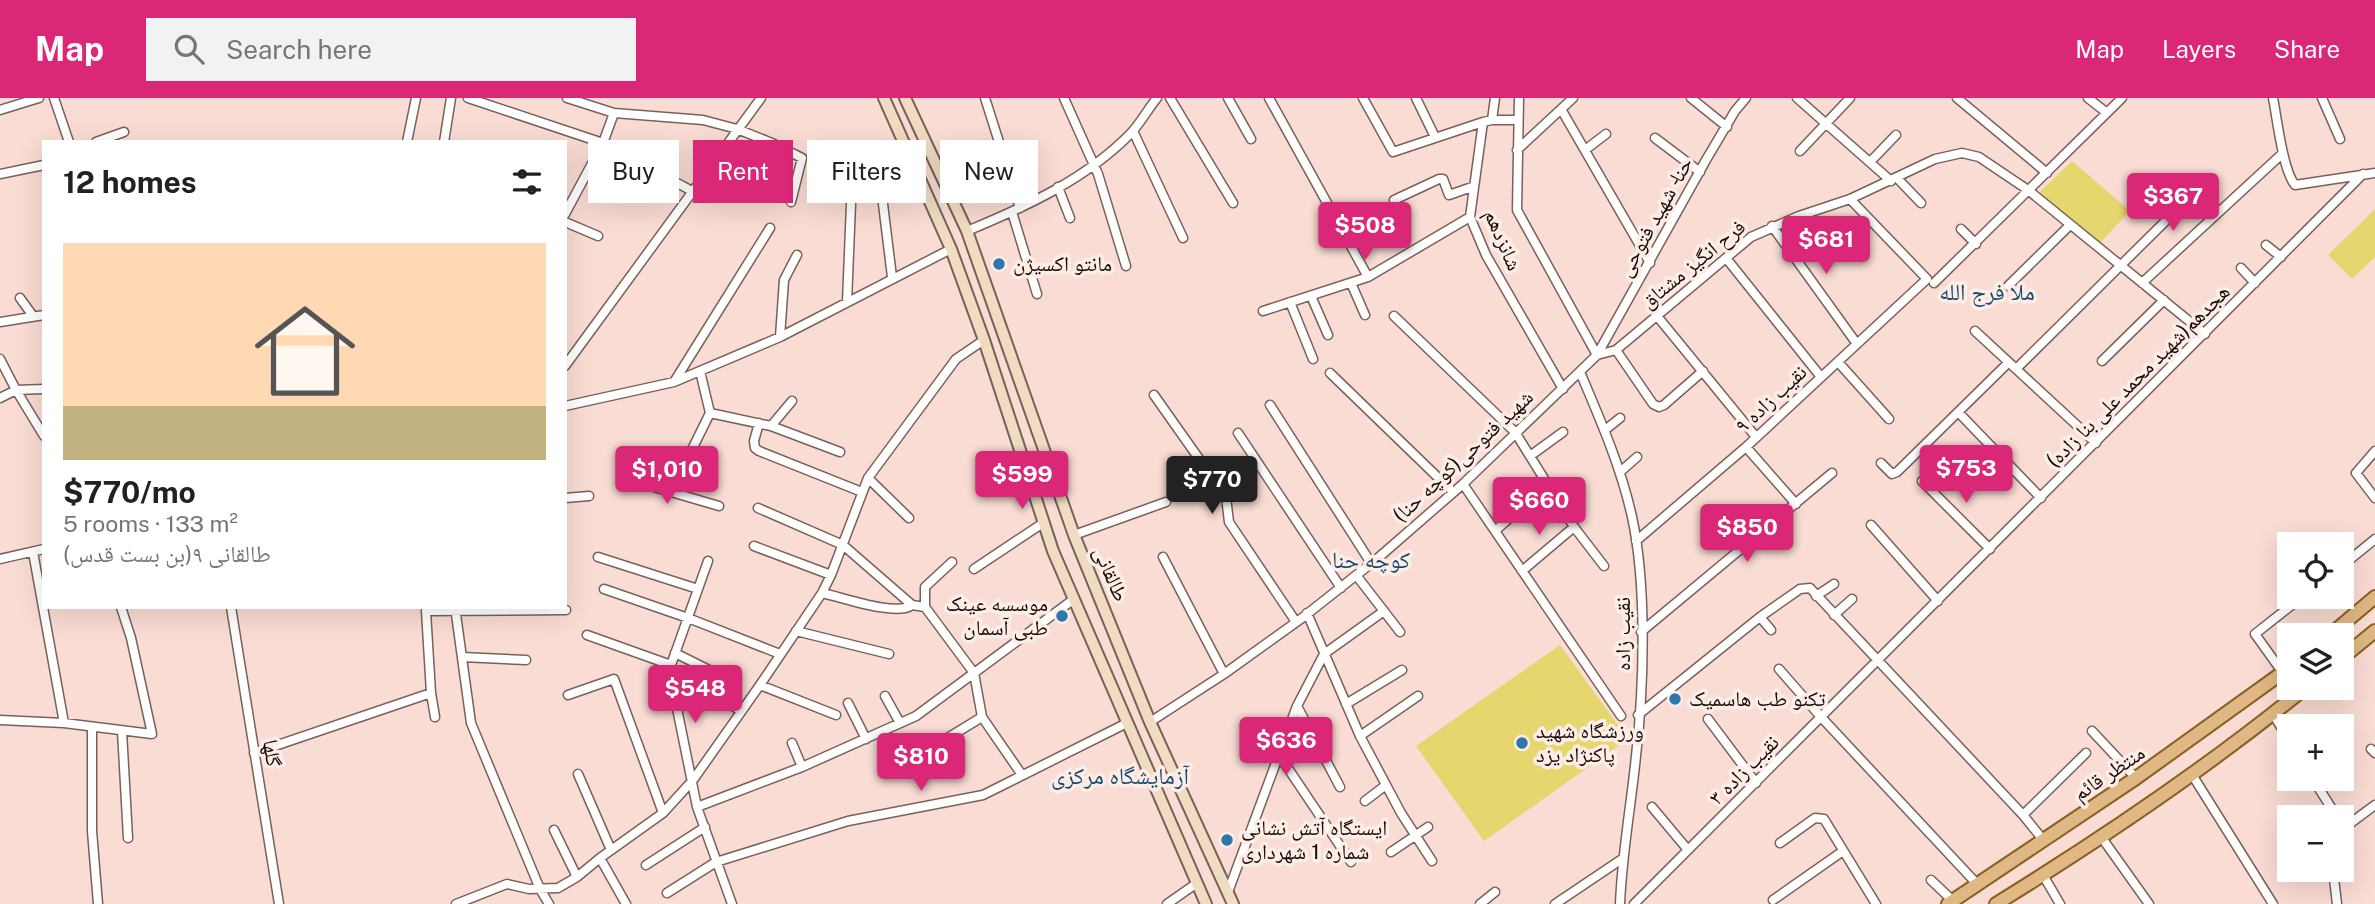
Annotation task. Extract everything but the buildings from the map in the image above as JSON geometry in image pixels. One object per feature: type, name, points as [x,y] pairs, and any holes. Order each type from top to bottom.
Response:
[{"type":"main road","points":[[884,98],[951,249],[984,340],[1042,523],[1206,904]]},
{"type":"main road","name":"طالقانی","points":[[905,98],[967,231],[1074,535],[1150,722],[1233,904]]},
{"type":"main road","points":[[2344,623],[2375,597]]},
{"type":"main road","points":[[2354,648],[2375,631]]},
{"type":"main road","name":"منتظر قائم","points":[[1951,902],[2136,778],[2277,677]]},
{"type":"main road","points":[[1996,904],[2102,838],[2290,700]]},
{"type":"street","points":[[5,98],[4,109],[39,98]]},
{"type":"street","points":[[54,98],[68,140]]},
{"type":"street","points":[[407,140],[416,98]]},
{"type":"street","points":[[443,140],[452,98]]},
{"type":"street","points":[[468,98],[594,140]]},
{"type":"street","points":[[567,98],[614,113],[703,120],[764,140]]},
{"type":"street","points":[[567,363],[761,98]]},
{"type":"street","points":[[985,98],[1037,295]]},
{"type":"street","points":[[1063,98],[1102,184],[1126,266]]},
{"type":"street","points":[[1144,98],[1149,107]]},
{"type":"street","points":[[967,231],[1016,210],[1093,167],[1133,131],[1157,98]]},
{"type":"street","points":[[1170,98],[1233,203]]},
{"type":"street","points":[[1228,98],[1251,139]]},
{"type":"street","points":[[1269,98],[1368,277]]},
{"type":"street","points":[[1363,98],[1393,152],[1435,136],[1488,121],[1518,120]]},
{"type":"street","points":[[1416,98],[1435,136]]},
{"type":"street","name":"شانزدهم","points":[[1495,98],[1472,187],[1470,217],[1486,255],[1563,388]]},
{"type":"street","points":[[1519,98],[1517,210],[1597,355]]},
{"type":"street","points":[[1517,150],[1573,98]]},
{"type":"street","points":[[1691,98],[1727,127]]},
{"type":"street","name":"حنا- شهید فتوحی","points":[[1580,372],[1597,355],[1735,111],[1746,98]]},
{"type":"street","points":[[1797,98],[1921,203]]},
{"type":"street","points":[[1800,151],[1850,98]]},
{"type":"street","points":[[1958,98],[2047,173]]},
{"type":"street","points":[[2088,98],[2107,113]]},
{"type":"street","points":[[2028,190],[2122,98]]},
{"type":"street","points":[[2273,98],[2283,153],[2291,181],[2295,184],[2375,173]]},
{"type":"street","points":[[2322,98],[2340,139]]},
{"type":"street","points":[[1561,109],[1650,263]]},
{"type":"street","points":[[604,140],[614,113]]},
{"type":"street","points":[[1133,131],[1182,238]]},
{"type":"street","points":[[102,140],[124,132]]},
{"type":"street","points":[[1585,150],[1606,134]]},
{"type":"street","points":[[1870,162],[1896,135]]},
{"type":"street","points":[[1654,138],[1700,172]]},
{"type":"street","name":"فرح انگیز مشتاق","points":[[1597,355],[1616,350],[1751,237],[1772,226],[1850,199],[1935,159],[1962,153],[1979,157],[2028,190],[2205,334]]},
{"type":"street","points":[[2142,283],[2283,153]]},
{"type":"street","points":[[793,154],[802,158],[793,194]]},
{"type":"street","points":[[0,174],[42,165]]},
{"type":"street","points":[[567,210],[588,171]]},
{"type":"street","name":"هجدهم(شهید محمد علی بنا زاده)","points":[[1879,660],[2362,174]]},
{"type":"street","points":[[1394,200],[1439,179],[1443,179],[1449,195],[1472,187]]},
{"type":"street","points":[[1881,463],[1892,474],[1897,472],[2207,180]]},
{"type":"street","points":[[679,184],[692,191]]},
{"type":"street","points":[[1058,187],[1070,218]]},
{"type":"street","name":"نقیب زاده ۹","points":[[1636,541],[1746,447],[1857,344],[1976,244],[2028,190]]},
{"type":"street","points":[[1850,199],[1930,281]]},
{"type":"street","points":[[847,302],[851,203]]},
{"type":"street","points":[[883,204],[892,277]]},
{"type":"street","points":[[1263,311],[1368,277],[1470,217]]},
{"type":"street","points":[[567,223],[598,236]]},
{"type":"street","points":[[2008,286],[2070,225]]},
{"type":"street","points":[[1772,226],[1857,344]]},
{"type":"street","points":[[674,382],[770,228]]},
{"type":"street","points":[[1961,229],[1976,244]]},
{"type":"street","points":[[2266,245],[2281,257]]},
{"type":"street","points":[[567,406],[674,382],[780,337],[892,277],[951,249]]},
{"type":"street","points":[[780,337],[784,280],[797,255]]},
{"type":"street","points":[[1726,258],[1821,377]]},
{"type":"street","points":[[2241,268],[2255,283]]},
{"type":"street","points":[[1351,283],[1365,315]]},
{"type":"street","points":[[1311,296],[1328,335]]},
{"type":"street","points":[[20,298],[33,316]]},
{"type":"street","points":[[2102,361],[2164,300]]},
{"type":"street","points":[[1290,302],[1312,359]]},
{"type":"street","points":[[0,322],[42,315]]},
{"type":"street","points":[[1394,316],[1515,432],[1574,527],[1604,566]]},
{"type":"street","points":[[1657,316],[1756,437]]},
{"type":"street","points":[[1975,331],[2096,443]]},
{"type":"street","points":[[456,904],[507,884],[529,889],[558,888],[663,813],[693,780],[822,593],[868,478],[956,359],[984,340]]},
{"type":"street","points":[[1616,350],[1653,404],[1659,407],[1703,371]]},
{"type":"street","points":[[0,359],[42,433]]},
{"type":"street","points":[[1838,362],[1889,419]]},
{"type":"street","points":[[671,492],[710,413],[699,371]]},
{"type":"street","name":"(کوچه حنا)شهید فتوحی","points":[[1150,722],[1224,674],[1371,563],[1463,484],[1580,372]]},
{"type":"street","name":"نقیب زاده","points":[[1580,372],[1620,472],[1639,563],[1639,715],[1622,859],[1620,904]]},
{"type":"street","points":[[1330,373],[1452,492]]},
{"type":"street","points":[[0,398],[16,390],[42,389]]},
{"type":"street","points":[[1154,395],[1226,497],[1229,522],[1296,622]]},
{"type":"street","points":[[771,426],[792,401]]},
{"type":"street","points":[[1270,405],[1371,563]]},
{"type":"street","points":[[1958,412],[2041,498]]},
{"type":"street","points":[[710,413],[771,426],[840,452]]},
{"type":"street","points":[[1605,430],[1620,418]]},
{"type":"street","points":[[759,423],[755,447],[862,492]]},
{"type":"street","points":[[1530,456],[1563,432]]},
{"type":"street","points":[[1238,433],[1340,588]]},
{"type":"street","points":[[1746,447],[1796,505]]},
{"type":"street","points":[[2375,451],[2356,473],[2375,498]]},
{"type":"street","points":[[1620,472],[1637,457]]},
{"type":"street","points":[[1641,632],[1832,473]]},
{"type":"street","points":[[624,478],[719,506]]},
{"type":"street","points":[[868,478],[909,518]]},
{"type":"street","points":[[1922,481],[1990,548]]},
{"type":"street","points":[[1463,484],[1621,716]]},
{"type":"street","points":[[1495,531],[1548,484]]},
{"type":"street","points":[[567,498],[589,496]]},
{"type":"street","points":[[1074,535],[1166,502]]},
{"type":"street","points":[[758,508],[843,545],[912,605],[925,607]]},
{"type":"street","points":[[974,569],[1042,523]]},
{"type":"street","points":[[1871,525],[1938,601]]},
{"type":"street","points":[[1522,571],[1574,527]]},
{"type":"street","points":[[2354,556],[2375,539]]},
{"type":"street","points":[[754,546],[831,575]]},
{"type":"street","points":[[0,559],[42,550]]},
{"type":"street","points":[[33,552],[42,602]]},
{"type":"street","points":[[598,557],[698,589]]},
{"type":"street","points":[[1163,557],[1224,674]]},
{"type":"street","points":[[708,561],[671,670],[697,807],[732,904]]},
{"type":"street","points":[[952,562],[925,587],[925,607],[974,673],[982,717],[1022,775]]},
{"type":"street","points":[[1356,575],[1400,632]]},
{"type":"street","points":[[1816,596],[1834,584]]},
{"type":"street","points":[[1639,715],[1760,617],[1805,587],[1810,588],[2023,815],[2043,841]]},
{"type":"street","points":[[604,589],[780,654]]},
{"type":"street","points":[[822,593],[890,609],[906,609],[912,605]]},
{"type":"street","points":[[1834,615],[1852,598]]},
{"type":"street","points":[[697,807],[802,767],[916,716],[1074,599]]},
{"type":"street","points":[[43,609],[64,723]]},
{"type":"street","points":[[0,720],[64,723],[152,734],[131,638],[122,609]]},
{"type":"street","name":"گلها","points":[[231,609],[279,904]]},
{"type":"street","points":[[455,609],[471,723],[540,889],[549,904]]},
{"type":"street","points":[[2277,660],[2255,634],[2287,609]]},
{"type":"street","points":[[435,717],[430,693],[426,611],[566,610]]},
{"type":"street","points":[[1228,892],[1297,706],[1324,654],[1384,611]]},
{"type":"street","points":[[1307,613],[1360,736],[1432,861]]},
{"type":"street","points":[[1760,617],[1771,630]]},
{"type":"street","points":[[796,631],[889,654]]},
{"type":"street","points":[[587,635],[671,670]]},
{"type":"street","points":[[675,653],[711,671]]},
{"type":"street","points":[[462,657],[526,660]]},
{"type":"street","name":"نقیب زاده ۳","points":[[1634,904],[1879,660]]},
{"type":"street","points":[[1779,669],[1821,718],[1978,885]]},
{"type":"street","points":[[1346,704],[1402,670]]},
{"type":"street","points":[[568,695],[614,679],[663,813]]},
{"type":"street","points":[[760,685],[836,715]]},
{"type":"street","points":[[706,689],[741,710]]},
{"type":"street","points":[[254,753],[430,693]]},
{"type":"street","points":[[884,696],[900,723]]},
{"type":"street","points":[[1360,736],[1418,696]]},
{"type":"street","points":[[848,703],[866,738]]},
{"type":"street","points":[[1297,706],[1340,787]]},
{"type":"street","points":[[2273,714],[2277,720]]},
{"type":"street","points":[[923,753],[982,717]]},
{"type":"street","points":[[1708,719],[1756,783]]},
{"type":"street","points":[[667,893],[716,862],[848,821],[975,798],[1127,723]]},
{"type":"street","points":[[92,727],[92,831],[98,904]]},
{"type":"street","points":[[122,731],[128,838]]},
{"type":"street","points":[[2092,731],[2136,778]]},
{"type":"street","points":[[792,743],[802,767]]},
{"type":"street","points":[[2023,815],[2086,752]]},
{"type":"street","points":[[1279,755],[1351,862]]},
{"type":"street","points":[[2191,773],[2273,904]]},
{"type":"street","points":[[578,774],[611,849]]},
{"type":"street","points":[[1365,801],[1386,785]]},
{"type":"street","points":[[2354,819],[2375,804]]},
{"type":"street","points":[[1652,807],[1688,850]]},
{"type":"street","points":[[1780,843],[1815,818],[1824,819],[1876,904]]},
{"type":"street","points":[[646,865],[705,827]]},
{"type":"street","points":[[1391,852],[1428,827]]},
{"type":"street","points":[[554,830],[577,877]]},
{"type":"street","points":[[2102,838],[2148,904]]},
{"type":"street","points":[[1773,900],[1843,851]]},
{"type":"street","points":[[600,858],[626,904]]},
{"type":"street","points":[[1555,904],[1622,859]]},
{"type":"street","points":[[2043,875],[2060,904]]},
{"type":"street","points":[[1931,880],[1951,902]]},
{"type":"street","points":[[2334,882],[2337,904]]},
{"type":"street","points":[[1167,904],[1197,883]]},
{"type":"street","points":[[1480,904],[1495,892]]},
{"type":"shaded area","points":[[2072,161],[2130,211],[2099,244],[2038,194]]},
{"type":"shaded area","points":[[2375,209],[2375,257],[2352,279],[2328,255]]},
{"type":"shaded area","name":"ورزشگاه شهید پاکنژاد یزد","points":[[1560,645],[1628,739],[1484,841],[1416,746]]},
{"type":"place","name":"مانتو اكسيژن","points":[[999,264]]},
{"type":"place","name":"موسسه عینک طبی آسمان","points":[[1062,616]]},
{"type":"place","name":"تکنو طب هاسمیک","points":[[1675,699]]},
{"type":"place","name":"ورزشگاه شهید پاکنژاد یزد","points":[[1522,743]]},
{"type":"place","name":"ایستگاه آتش نشانی شماره 1 شهرداری","points":[[1227,840]]},
{"type":"district","name":"ملا فرج الله","points":[[1987,292]]},
{"type":"district","name":"کوچه حنا","points":[[1371,560]]},
{"type":"district","name":"آزمایشگاه مرکزی","points":[[1120,776]]}]
